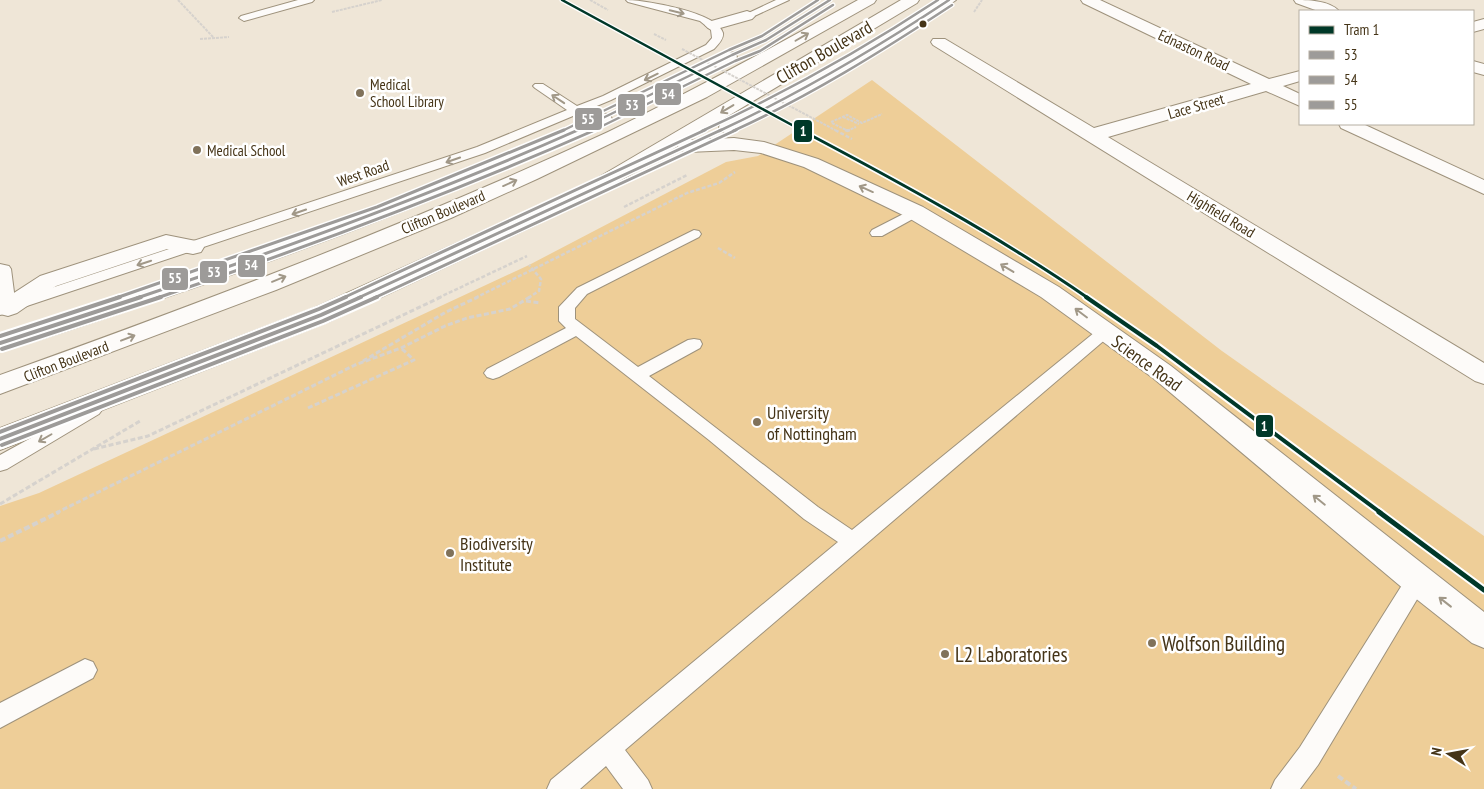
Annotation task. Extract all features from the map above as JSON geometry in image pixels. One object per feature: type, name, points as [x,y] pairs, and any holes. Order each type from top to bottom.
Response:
[{"type":"main road","points":[[658,114],[744,57],[756,46],[830,0]]},
{"type":"main road","name":"Clifton Boulevard","points":[[0,385],[212,306],[351,251],[545,168],[743,71],[869,0]]},
{"type":"main road","name":"Clifton Boulevard","points":[[0,439],[321,315],[445,259],[601,184],[912,0]]},
{"type":"main road","points":[[601,184],[769,108],[885,42],[949,0]]},
{"type":"main road","name":"Ednaston Road","points":[[1088,0],[1299,101]]},
{"type":"main road","points":[[1301,0],[1328,10]]},
{"type":"main road","points":[[716,29],[747,16]]},
{"type":"main road","points":[[0,343],[130,302],[366,219],[572,134],[734,54],[756,46]]},
{"type":"main road","name":"Highfield Road","points":[[936,50],[958,53],[1484,375]]},
{"type":"main road","name":"Lace Street","points":[[1092,135],[1299,76]]},
{"type":"main road","points":[[1350,125],[1484,188]]},
{"type":"main road","name":"Science Road","points":[[688,146],[734,144],[774,151],[811,163],[915,212],[1050,292],[1075,308],[1162,372],[1417,580],[1484,632]]},
{"type":"main road","points":[[4,309],[48,281],[166,242],[193,247]]},
{"type":"lane","points":[[244,18],[309,0]]},
{"type":"lane","points":[[631,0],[694,16],[716,29]]},
{"type":"lane","points":[[747,16],[784,0]]},
{"type":"lane","name":"West Road","points":[[193,247],[481,150],[576,112],[710,47],[718,39],[716,29]]},
{"type":"lane","points":[[539,86],[576,112]]},
{"type":"lane","points":[[877,233],[915,212]]},
{"type":"lane","points":[[694,234],[582,291],[573,299],[566,314],[567,321],[811,513],[853,541]]},
{"type":"lane","points":[[0,268],[4,269],[4,309]]},
{"type":"lane","points":[[493,373],[577,329]]},
{"type":"lane","points":[[560,789],[853,541],[1106,332]]},
{"type":"lane","points":[[637,375],[694,344]]},
{"type":"lane","points":[[0,464],[132,387]]},
{"type":"lane","points":[[1284,789],[1309,756],[1417,580]]},
{"type":"lane","points":[[0,716],[85,670]]},
{"type":"lane","points":[[608,749],[639,789]]},
{"type":"path","points":[[178,0],[214,38]]},
{"type":"path","points":[[355,6],[382,0]]},
{"type":"path","points":[[682,49],[852,139]]},
{"type":"path","points":[[831,122],[847,115],[862,122],[882,114]]},
{"type":"path","points":[[831,122],[844,117],[859,124],[842,134]]},
{"type":"path","points":[[831,122],[849,130],[856,127]]},
{"type":"path","points":[[0,541],[355,365],[446,312],[687,193],[709,187],[729,178],[737,170]]},
{"type":"path","points":[[722,250],[735,258]]},
{"type":"path","points":[[355,365],[401,348],[445,326],[467,318],[510,309],[526,301],[539,291],[541,278],[529,265]]},
{"type":"path","points":[[308,408],[414,360],[401,348]]},
{"type":"path","points":[[0,504],[94,449]]},
{"type":"shaded area","name":"University of Nottingham","points":[[872,80],[1222,351],[1484,536],[1484,789],[0,789],[0,506],[39,493],[529,265],[726,162],[758,156]]},
{"type":"tram line","name":"1","points":[[562,0],[918,193],[1042,266],[1157,346],[1484,590]]},
{"type":"transit line","name":"55","points":[[0,336],[227,261],[451,178],[597,115],[729,50],[754,40],[818,0]]},
{"type":"transit line","name":"53","points":[[0,343],[229,267],[454,183],[602,119],[732,55],[754,47],[830,0]]},
{"type":"transit line","name":"55","points":[[0,432],[319,309],[442,253],[598,178],[766,102],[882,37],[938,0]]},
{"type":"transit line","name":"53","points":[[0,439],[321,315],[445,259],[601,184],[769,108],[885,42],[949,0]]},
{"type":"transit line","name":"54","points":[[2,349],[231,273],[457,189],[605,125],[735,61],[760,51],[833,5]]},
{"type":"transit line","name":"54","points":[[2,445],[323,321],[448,265],[604,190],[772,113],[888,47],[952,5]]},
{"type":"place","name":"Medical School Library","points":[[360,93]]},
{"type":"place","name":"Medical School","points":[[197,150]]},
{"type":"place","name":"University of Nottingham","points":[[757,422]]},
{"type":"place","name":"Biodiversity Institute","points":[[450,553]]},
{"type":"place","name":"Wolfson Building","points":[[1152,643]]},
{"type":"place","name":"L2 Laboratories","points":[[945,654]]}]
